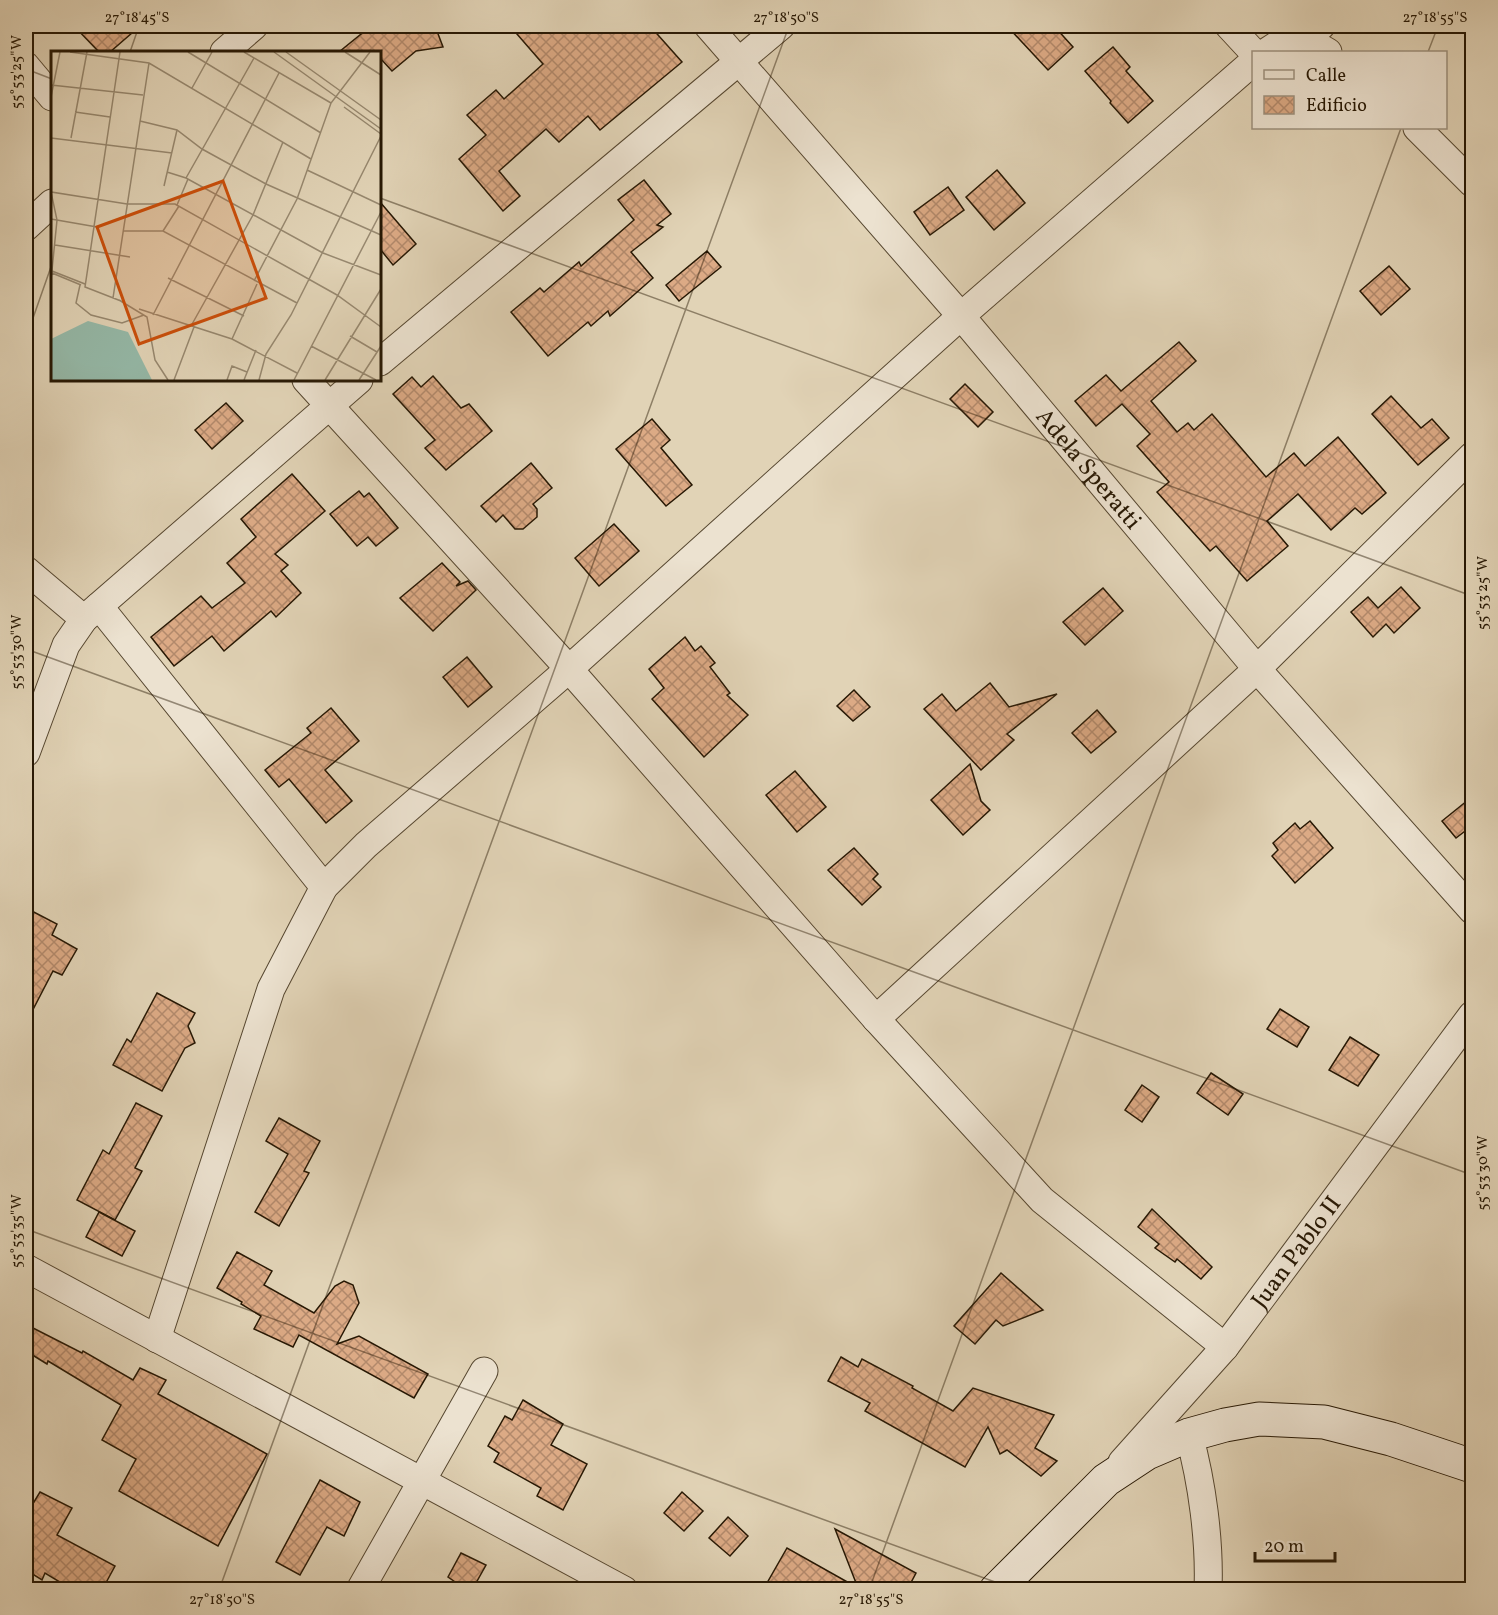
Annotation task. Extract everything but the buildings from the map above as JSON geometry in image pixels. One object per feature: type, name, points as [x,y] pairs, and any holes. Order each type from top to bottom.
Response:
[{"type":"main road","points":[[996,1590],[1106,1480],[1147,1453],[1190,1435],[1225,1425],[1259,1419],[1324,1422],[1391,1439],[1473,1466]]},
{"type":"street","points":[[225,51],[254,26]]},
{"type":"street","name":"Adela Speratti","points":[[708,26],[961,316],[1257,669],[1473,910]]},
{"type":"street","points":[[381,361],[781,26]]},
{"type":"street","points":[[1229,26],[1252,51]]},
{"type":"street","points":[[1268,51],[1280,43],[1313,32],[1328,51]]},
{"type":"street","points":[[157,1338],[271,989],[324,887],[366,844],[569,669],[961,316],[1252,63]]},
{"type":"street","points":[[26,66],[51,96]]},
{"type":"street","points":[[1418,129],[1473,183]]},
{"type":"street","points":[[26,227],[51,204]]},
{"type":"street","points":[[307,381],[569,669],[876,1019],[1042,1200],[1225,1347]]},
{"type":"street","points":[[26,753],[66,645],[92,613],[358,381]]},
{"type":"street","points":[[876,1019],[1257,669],[1473,456]]},
{"type":"street","points":[[26,570],[92,613],[324,887]]},
{"type":"street","name":"Juan Pablo II","points":[[1106,1480],[1225,1347],[1473,1015]]},
{"type":"street","points":[[26,1268],[624,1590]]},
{"type":"street","points":[[360,1590],[484,1371]]},
{"type":"street","points":[[1190,1435],[1197,1461],[1209,1562],[1208,1590]]}]
